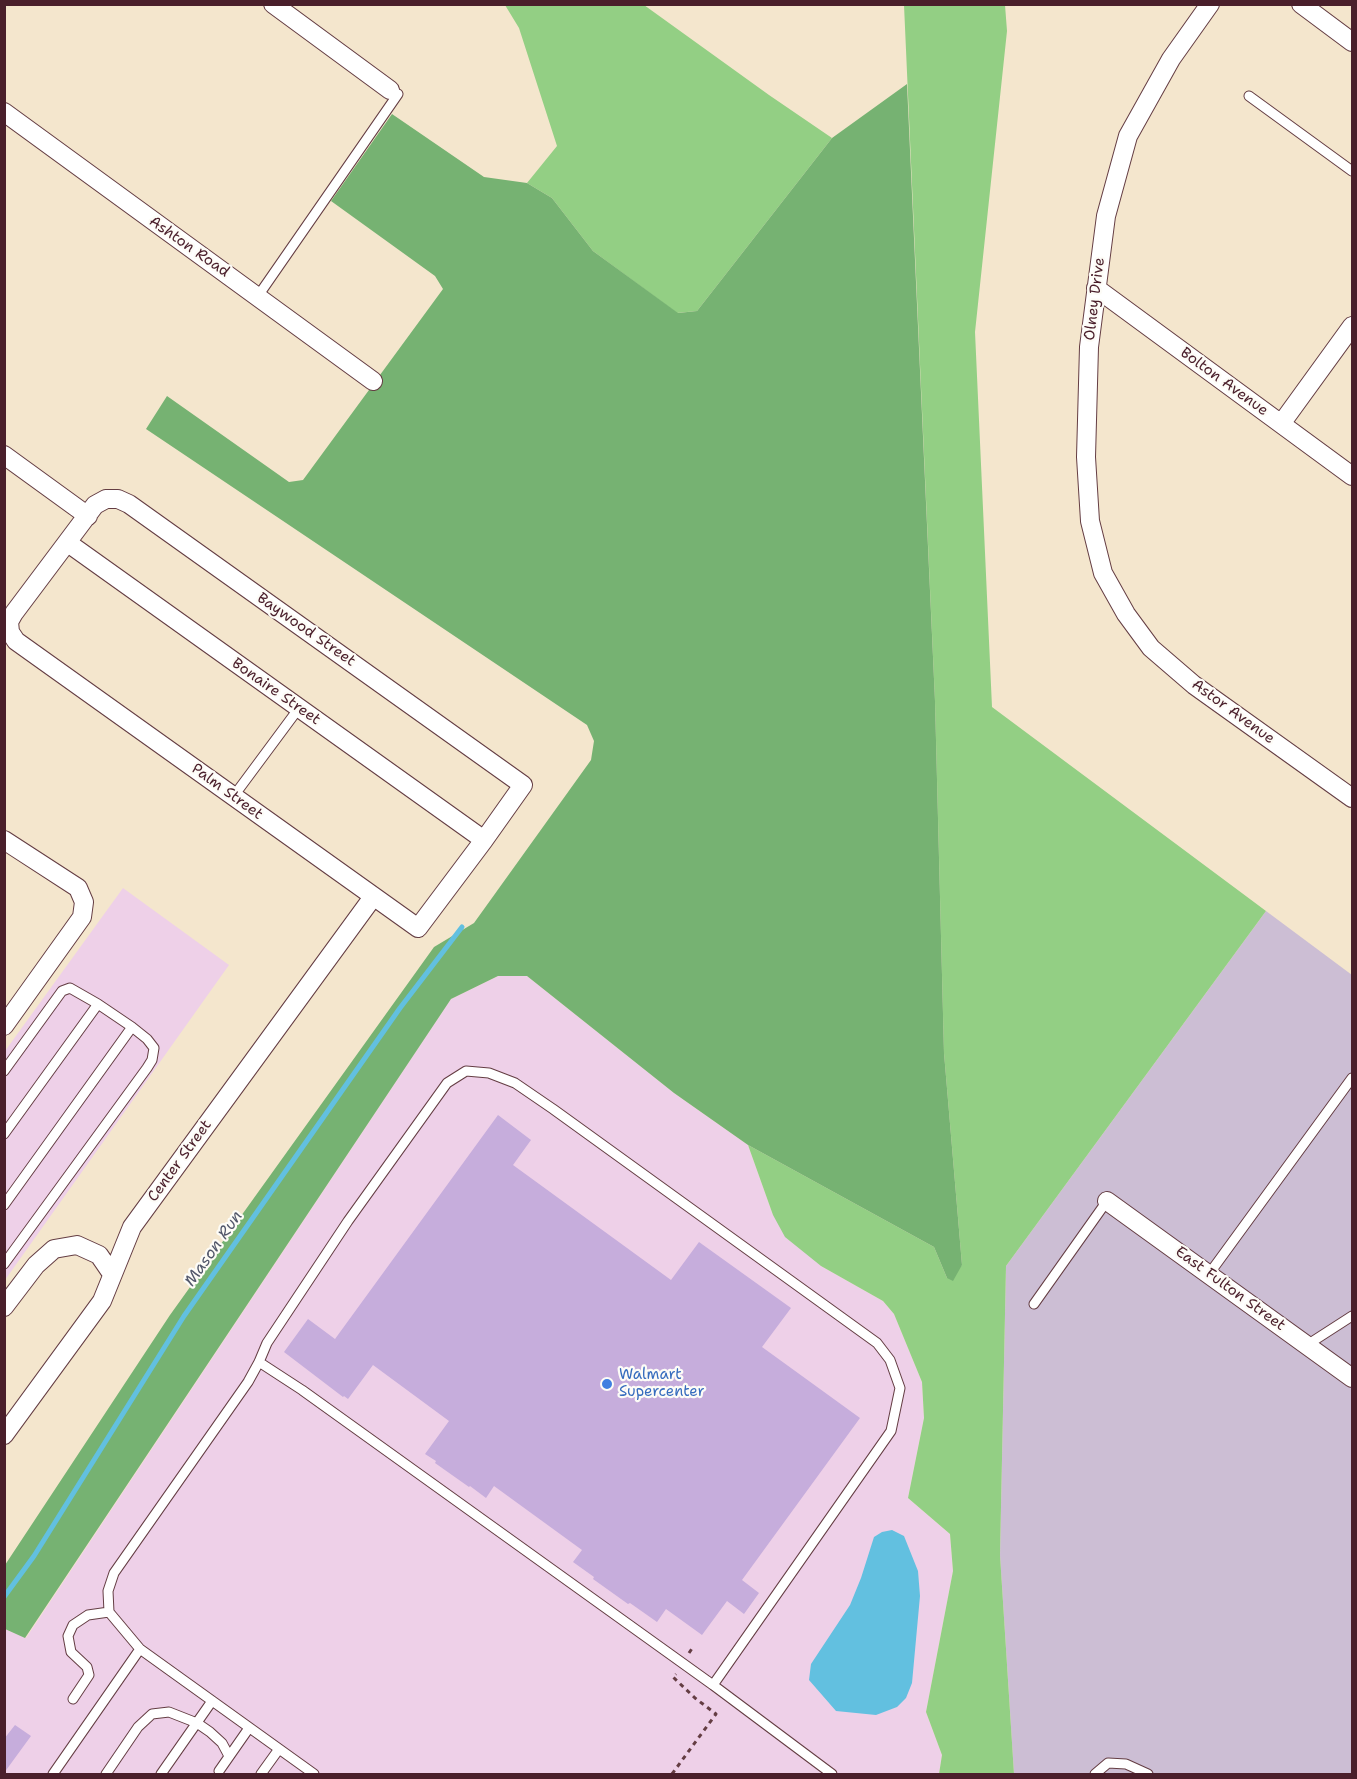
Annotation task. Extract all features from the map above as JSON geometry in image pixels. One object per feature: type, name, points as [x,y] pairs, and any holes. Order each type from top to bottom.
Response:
[{"type":"street","points":[[273,4],[297,11],[394,92]]},
{"type":"street","name":"Olney Drive","points":[[1126,614],[1103,573],[1090,521],[1087,446],[1089,347],[1096,288],[1106,216],[1128,136],[1171,59],[1210,4]]},
{"type":"street","points":[[1301,4],[1353,42]]},
{"type":"street","name":"Ashton Road","points":[[4,112],[373,381]]},
{"type":"street","name":"Bolton Avenue","points":[[1096,288],[1353,476]]},
{"type":"street","points":[[1281,424],[1353,326]]},
{"type":"street","points":[[4,455],[88,516]]},
{"type":"street","name":"Baywood Street","points":[[88,516],[95,505],[106,499],[118,499],[129,504],[523,784]]},
{"type":"street","name":"Palm Street","points":[[88,516],[14,613],[9,622],[10,632],[16,641],[418,928],[523,784]]},
{"type":"street","name":"Bonaire Street","points":[[68,543],[484,840]]},
{"type":"street","name":"Astor Avenue","points":[[1126,614],[1151,648],[1194,685],[1353,798]]},
{"type":"street","points":[[4,840],[78,888],[84,902],[82,917],[7,1018]]},
{"type":"street","name":"Center Street","points":[[4,1435],[102,1301],[132,1227],[374,897]]},
{"type":"street","name":"East Fulton Street","points":[[1107,1201],[1353,1378]]},
{"type":"street","points":[[4,1307],[36,1265],[54,1249],[77,1245],[99,1254],[112,1274]]},
{"type":"lane","points":[[258,296],[394,92]]},
{"type":"lane","points":[[1249,96],[1353,171]]},
{"type":"lane","points":[[233,796],[299,708]]},
{"type":"lane","points":[[4,1071],[62,990],[70,988],[132,1027],[154,1048],[152,1060],[6,1259]]},
{"type":"lane","points":[[4,1134],[98,1004]]},
{"type":"lane","points":[[4,1205],[132,1027]]},
{"type":"lane","points":[[314,1774],[140,1649],[109,1612],[108,1591],[114,1573],[248,1382],[267,1343],[348,1221],[447,1083],[466,1071],[489,1073],[515,1083],[877,1343],[890,1360],[900,1388],[891,1431],[713,1685]]},
{"type":"lane","points":[[1209,1274],[1353,1078]]},
{"type":"lane","points":[[1034,1304],[1107,1201]]},
{"type":"lane","points":[[1307,1345],[1353,1316]]},
{"type":"lane","points":[[259,1362],[302,1390],[683,1663],[832,1774]]},
{"type":"lane","points":[[73,1699],[90,1675],[87,1667],[72,1652],[68,1636],[73,1625],[88,1615],[109,1612]]},
{"type":"lane","points":[[53,1774],[140,1649]]},
{"type":"lane","points":[[161,1774],[212,1701]]},
{"type":"lane","points":[[106,1774],[138,1727],[152,1714],[169,1712],[197,1723],[222,1743],[229,1756]]},
{"type":"lane","points":[[219,1771],[249,1728]]},
{"type":"lane","points":[[261,1774],[279,1749]]},
{"type":"lane","points":[[1095,1774],[1108,1763],[1126,1764],[1148,1774]]},
{"type":"path","points":[[672,1774],[716,1714],[673,1677],[693,1647]]},
{"type":"shaded area","points":[[123,888],[229,965],[5,1280],[5,1051]]},
{"type":"shaded area","points":[[1266,911],[1352,975],[1352,1774],[1014,1774],[1000,1555],[1006,1266]]},
{"type":"shaded area","points":[[498,976],[527,976],[674,1093],[748,1145],[773,1215],[821,1266],[883,1301],[894,1314],[922,1382],[924,1418],[908,1498],[950,1534],[953,1571],[926,1712],[942,1755],[939,1774],[5,1774],[5,1629],[26,1638],[451,999]]},
{"type":"green space","points":[[505,5],[644,5],[832,138],[697,311],[677,313],[593,251],[552,198],[527,183],[557,146],[519,28]]},
{"type":"green space","points":[[904,5],[1005,5],[1007,31],[975,332],[992,707],[1266,911],[1006,1266],[1000,1555],[1014,1774],[939,1774],[942,1755],[926,1712],[953,1571],[950,1534],[908,1498],[924,1418],[922,1382],[894,1314],[883,1301],[821,1266],[785,1237],[773,1215],[748,1145],[934,1247],[947,1278],[962,1265],[944,1053],[935,701]]},
{"type":"green space","points":[[907,84],[935,701],[944,1053],[962,1265],[953,1281],[947,1278],[934,1247],[748,1145],[674,1093],[527,976],[498,976],[451,999],[25,1638],[5,1629],[5,1565],[170,1315],[434,947],[474,923],[591,760],[594,741],[587,725],[146,429],[167,396],[289,482],[303,480],[443,289],[435,276],[331,201],[392,114],[484,177],[527,183],[552,198],[593,251],[678,313],[697,311],[832,138]]},
{"type":"water","points":[[892,1530],[904,1536],[918,1571],[920,1596],[912,1683],[906,1698],[897,1707],[876,1715],[836,1711],[809,1680],[811,1664],[850,1605],[874,1537]]},
{"type":"building","name":"Walmart Supercenter","points":[[498,1115],[531,1140],[513,1165],[671,1280],[699,1242],[791,1308],[762,1347],[860,1418],[742,1580],[759,1593],[744,1614],[727,1601],[702,1635],[666,1609],[657,1622],[630,1603],[628,1604],[573,1562],[582,1550],[494,1486],[486,1498],[435,1463],[436,1461],[425,1454],[449,1421],[373,1365],[348,1399],[284,1352],[308,1319],[335,1339]]},
{"type":"building","points":[[15,1725],[31,1736],[4,1773],[4,1739]]},
{"type":"waterway","name":"Mason Run","points":[[4,1597],[34,1556],[184,1316],[400,1008],[462,927]]},
{"type":"place","name":"Walmart Supercenter","points":[[607,1384]]}]
